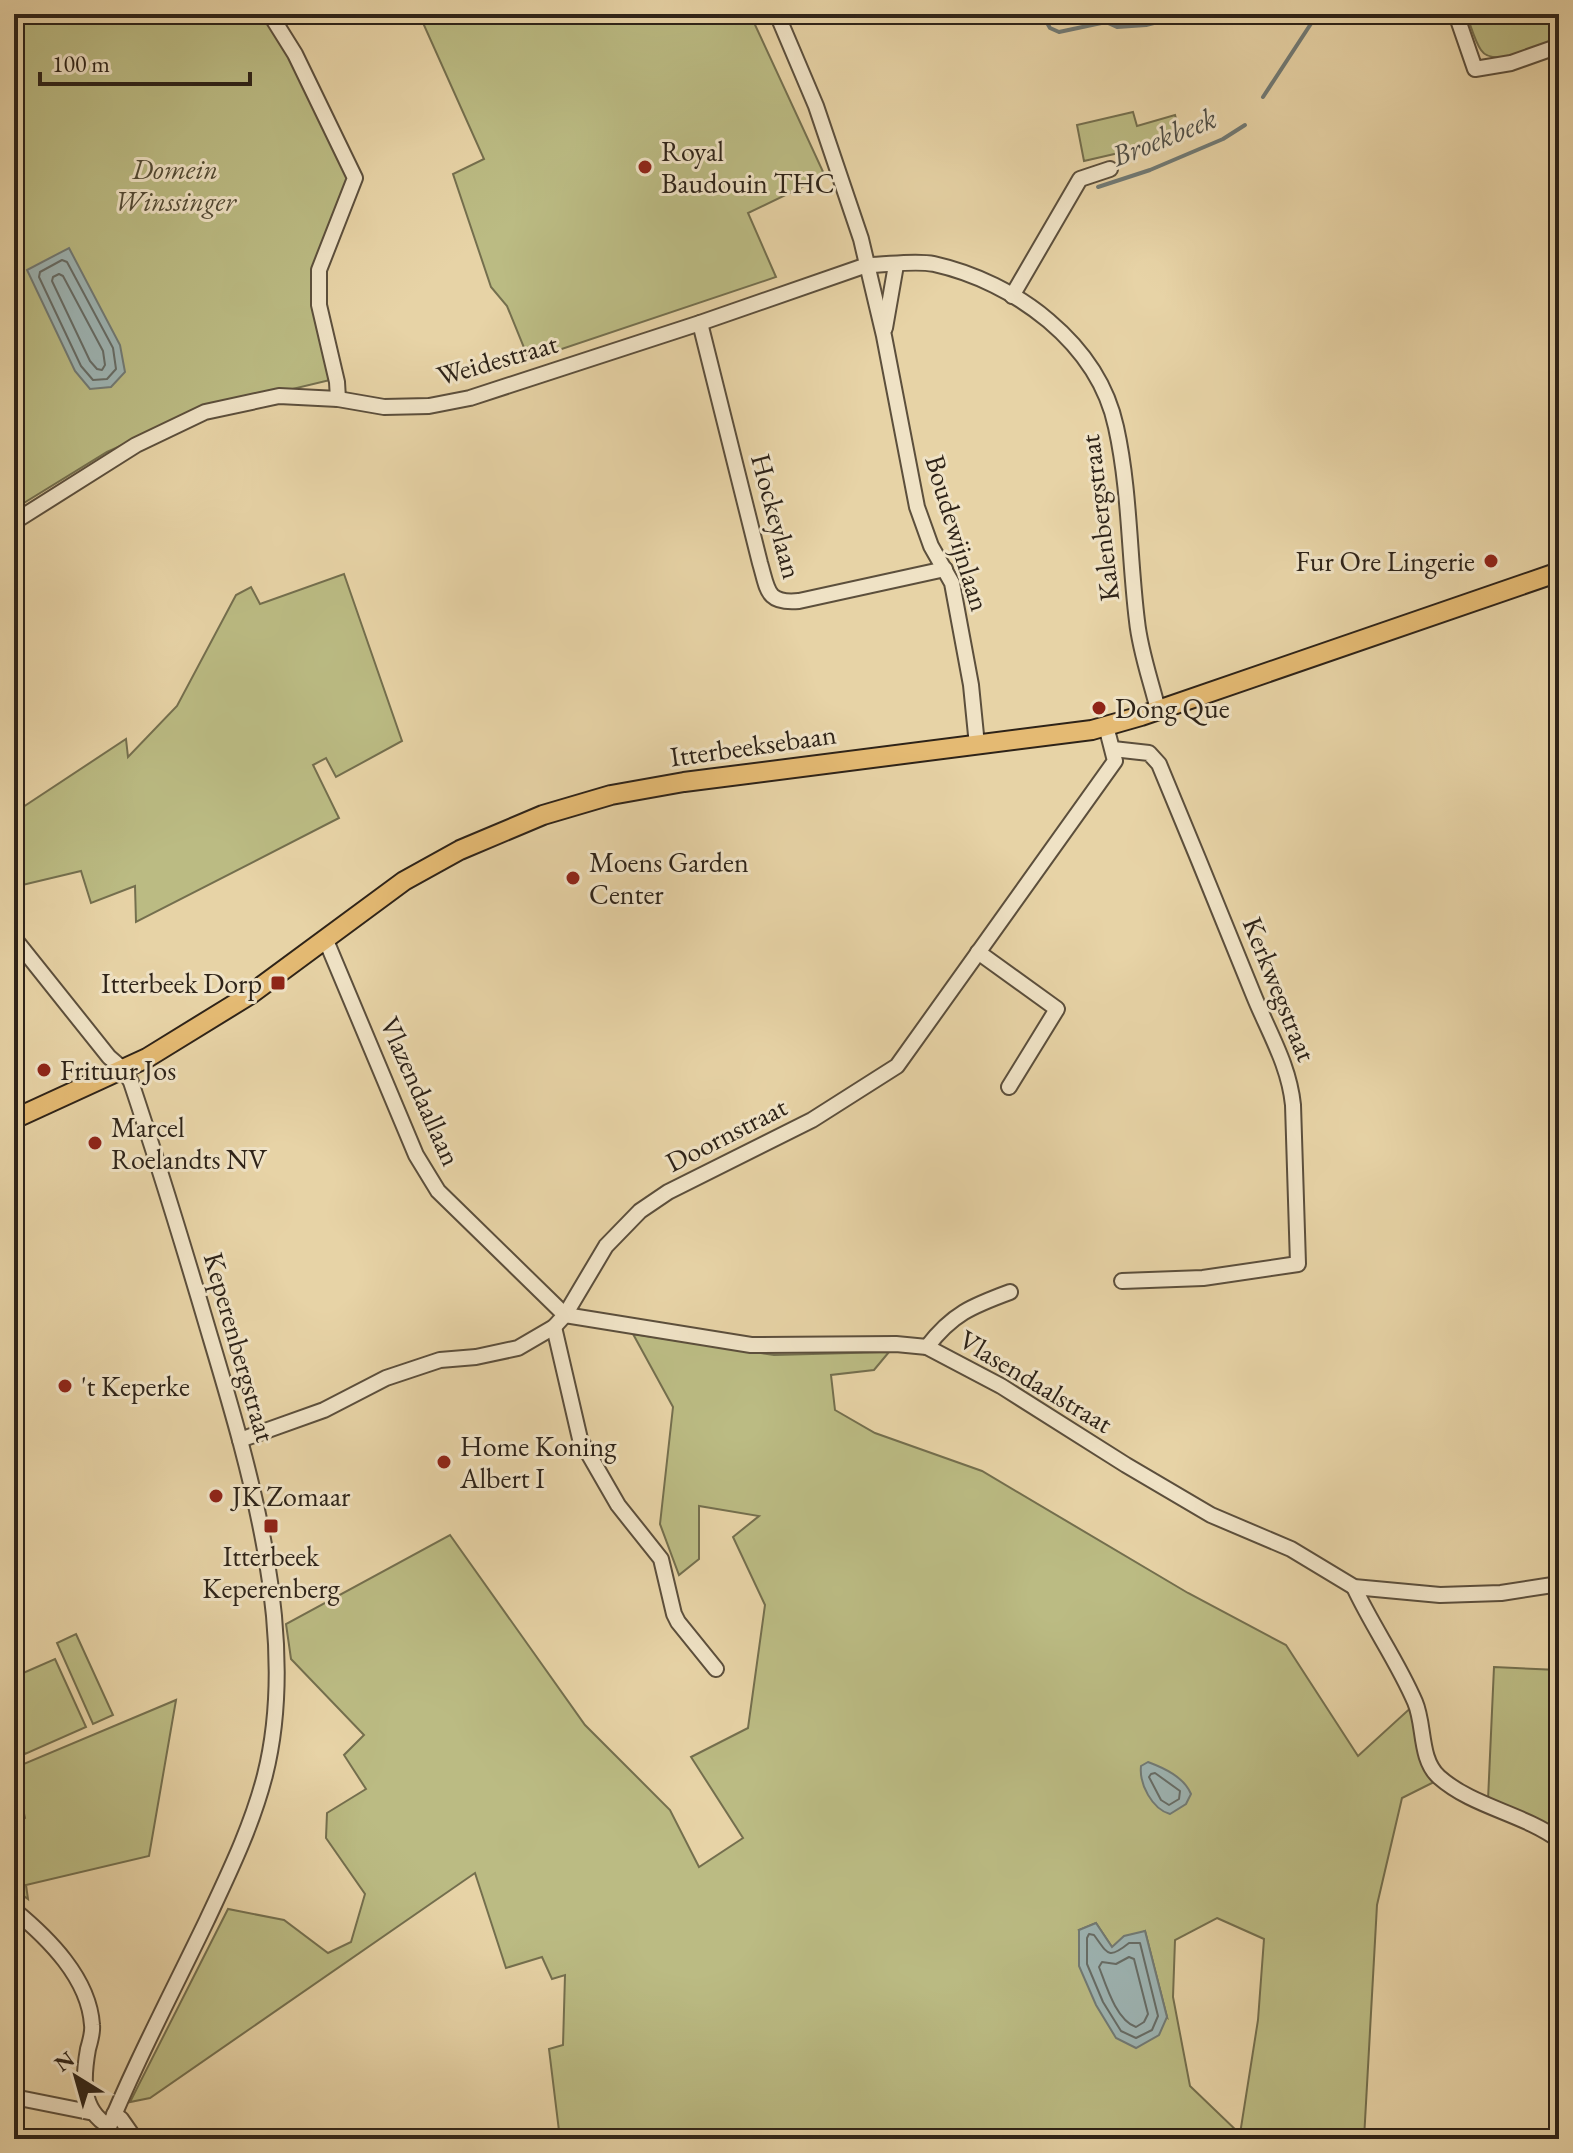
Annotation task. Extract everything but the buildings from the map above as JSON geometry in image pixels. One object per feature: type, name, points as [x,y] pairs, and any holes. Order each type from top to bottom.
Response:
[{"type":"main road","name":"Itterbeeksebaan","points":[[14,1119],[124,1070],[251,994],[404,881],[460,850],[543,815],[611,795],[684,782],[1055,736],[1106,726],[1559,572]]},
{"type":"street","points":[[270,14],[295,54],[355,178],[319,270],[319,305],[338,399]]},
{"type":"street","points":[[777,14],[816,106],[867,265]]},
{"type":"street","points":[[1456,14],[1475,69],[1511,63],[1559,46]]},
{"type":"street","points":[[1012,296],[1080,179],[1110,169]]},
{"type":"street","name":"Kalenbergstraat","points":[[867,265],[932,264],[975,278],[1012,296],[1063,334],[1093,373],[1110,408],[1121,460],[1137,625],[1158,710]]},
{"type":"street","name":"Weidestraat","points":[[14,522],[136,445],[205,412],[279,396],[338,399],[384,407],[429,406],[470,398],[867,265]]},
{"type":"street","name":"Boudewijnlaan","points":[[867,265],[917,507],[931,546],[952,583],[971,685],[977,745]]},
{"type":"street","name":"Boudewijnlaan","points":[[884,336],[896,265]]},
{"type":"street","name":"Hockeylaan","points":[[700,323],[760,563],[774,600],[799,601],[945,569]]},
{"type":"street","points":[[1106,726],[1113,749]]},
{"type":"street","name":"Doornstraat","points":[[240,1440],[324,1410],[386,1378],[440,1360],[476,1357],[518,1348],[560,1321],[606,1246],[640,1211],[668,1192],[812,1120],[897,1066],[1115,761],[1113,749]]},
{"type":"street","name":"Kerkwegstraat","points":[[1113,749],[1149,753],[1159,764],[1260,1011],[1281,1053],[1291,1084],[1293,1105],[1298,1264],[1203,1278],[1122,1281]]},
{"type":"street","points":[[14,938],[109,1057],[124,1070]]},
{"type":"street","name":"Vlazendaallaan","points":[[325,938],[416,1155],[438,1191],[560,1321]]},
{"type":"street","points":[[978,952],[1057,1009],[1009,1087]]},
{"type":"street","name":"Keperenbergstraat","points":[[109,2126],[247,1833],[265,1773],[277,1706],[277,1632],[254,1496],[165,1184],[131,1082],[124,1070]]},
{"type":"street","points":[[927,1347],[961,1312],[1010,1292]]},
{"type":"street","points":[[560,1321],[580,1439],[618,1505],[661,1559],[678,1622],[716,1669]]},
{"type":"street","name":"Vlasendaalstraat","points":[[560,1321],[751,1345],[896,1344],[927,1347],[1001,1386],[1211,1515],[1291,1549],[1361,1588]]},
{"type":"street","points":[[1361,1588],[1440,1595],[1501,1593],[1559,1584]]},
{"type":"street","points":[[1361,1588],[1416,1703],[1428,1759],[1436,1774],[1459,1791],[1546,1830],[1559,1840]]},
{"type":"street","points":[[14,1910],[54,1946],[84,1995],[93,2026],[85,2066],[85,2096],[99,2121],[109,2126],[121,2119],[135,2139]]},
{"type":"street","points":[[14,2097],[94,2113]]},
{"type":"street","points":[[1557,2139],[1559,2129]]},
{"type":"green space","name":"Domein Winssinger","points":[[14,14],[264,14],[289,55],[349,176],[312,277],[330,380],[197,412],[107,452],[14,509]]},
{"type":"green space","name":"Royal Baudouin THC","points":[[419,14],[750,14],[825,176],[748,213],[776,277],[529,360],[507,306],[491,287],[453,174],[484,159]]},
{"type":"green space","points":[[1466,14],[1559,14],[1559,40],[1506,57],[1487,55],[1481,50]]},
{"type":"green space","points":[[1133,112],[1137,126],[1175,115],[1180,133],[1149,146],[1084,161],[1077,125]]},
{"type":"green space","points":[[344,574],[402,741],[336,777],[326,758],[313,765],[339,818],[136,922],[135,886],[91,903],[81,871],[14,887],[14,813],[126,739],[128,757],[177,706],[236,595],[251,587],[260,604]]},
{"type":"green space","points":[[633,1334],[774,1355],[889,1352],[874,1370],[831,1375],[835,1410],[875,1433],[982,1471],[1188,1593],[1286,1645],[1358,1756],[1416,1703],[1436,1774],[1434,1782],[1402,1798],[1377,1905],[1364,2139],[560,2139],[549,2049],[563,2045],[565,1975],[552,1979],[542,1957],[506,1968],[475,1873],[150,2098],[130,2102],[228,1909],[284,1920],[328,1953],[351,1942],[365,1894],[326,1838],[327,1813],[366,1789],[344,1755],[364,1735],[291,1659],[286,1624],[450,1535],[585,1725],[670,1810],[699,1867],[743,1838],[691,1757],[748,1728],[765,1605],[733,1537],[759,1516],[699,1506],[699,1559],[679,1575],[660,1524],[673,1407]],"holes":[[[1217,1918],[1264,1939],[1258,2020],[1240,2134],[1190,2086],[1173,1997],[1175,1940]],[[1096,1923],[1112,1947],[1145,1931],[1167,2017],[1079,1930]]]},
{"type":"green space","points":[[76,1634],[113,1715],[93,1724],[57,1643]]},
{"type":"green space","points":[[55,1659],[86,1727],[25,1754],[14,1730],[14,1677]]},
{"type":"green space","points":[[1494,1667],[1559,1670],[1559,1830],[1488,1800]]},
{"type":"green space","points":[[176,1700],[149,1856],[26,1885],[28,1899],[14,1889],[14,1824],[25,1818],[14,1768]]},
{"type":"water","points":[[69,248],[120,345],[125,372],[111,387],[90,389],[75,371],[27,270]]},
{"type":"water","points":[[1148,1762],[1167,1770],[1184,1783],[1191,1794],[1186,1804],[1170,1814],[1152,1801],[1141,1773],[1141,1766]]},
{"type":"water","points":[[1096,1923],[1112,1947],[1124,1936],[1145,1931],[1167,2017],[1159,2035],[1136,2048],[1116,2038],[1096,2005],[1079,1966],[1079,1930]]},
{"type":"waterway","name":"Broekbeek","points":[[1042,14],[1050,28],[1059,32],[1106,22],[1117,27],[1146,25],[1189,14]]},
{"type":"waterway","name":"Broekbeek","points":[[1263,97],[1316,16],[1322,14]]},
{"type":"waterway","name":"Broekbeek","points":[[1098,187],[1150,170],[1223,139],[1245,125]]},
{"type":"place","name":"Royal Baudouin THC","points":[[645,167]]},
{"type":"place","name":"Fur Ore Lingerie","points":[[1491,561]]},
{"type":"place","name":"Dong Que","points":[[1099,708]]},
{"type":"place","name":"Moens Garden Center","points":[[573,878]]},
{"type":"place","name":"Itterbeek Dorp","points":[[278,983]]},
{"type":"place","name":"Frituur Jos","points":[[44,1070]]},
{"type":"place","name":"Marcel Roelandts NV","points":[[95,1143]]},
{"type":"place","name":"'t Keperke","points":[[65,1386]]},
{"type":"place","name":"Home Koning Albert I","points":[[444,1462]]},
{"type":"place","name":"JK Zomaar","points":[[216,1496]]},
{"type":"place","name":"Itterbeek Keperenberg","points":[[271,1526]]}]
